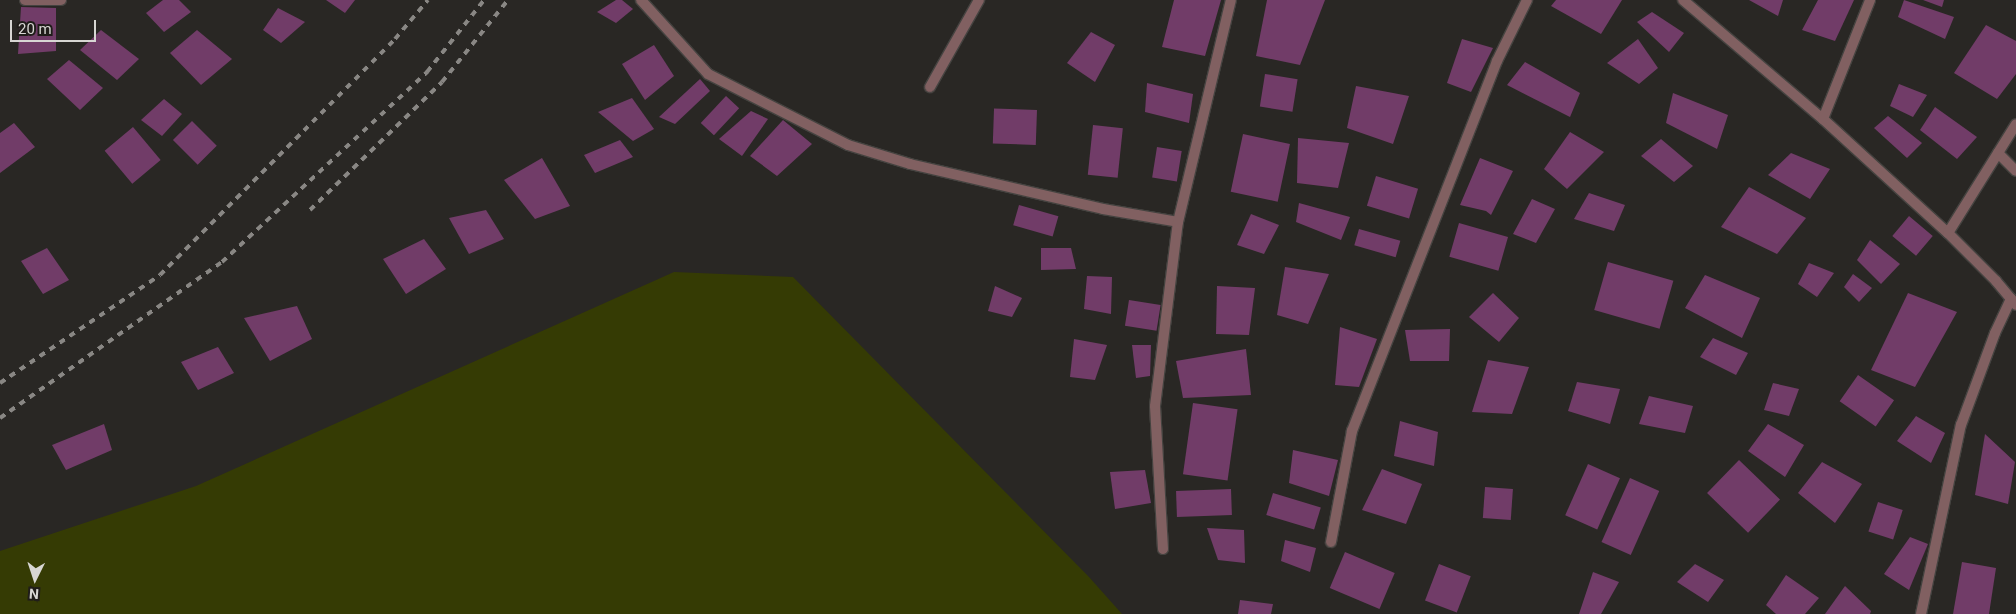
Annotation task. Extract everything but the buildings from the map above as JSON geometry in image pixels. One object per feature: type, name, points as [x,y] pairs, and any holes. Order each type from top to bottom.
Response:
[{"type":"street","points":[[25,0],[61,0]]},
{"type":"street","points":[[641,0],[708,74],[848,146],[920,166],[1103,209],[1178,222]]},
{"type":"street","points":[[930,87],[979,0]]},
{"type":"street","points":[[1163,549],[1155,406],[1178,222],[1231,0]]},
{"type":"street","points":[[1331,542],[1352,432],[1497,61],[1528,0]]},
{"type":"street","points":[[1683,0],[1823,119],[1948,233],[2014,301],[1995,333],[1961,425],[1921,614]]},
{"type":"street","points":[[1823,119],[1870,0]]},
{"type":"street","points":[[1948,233],[2016,124]]},
{"type":"street","points":[[1998,153],[2016,171]]},
{"type":"green space","points":[[674,272],[793,277],[1089,577],[1122,614],[0,614],[0,551],[196,486]]},
{"type":"railway","points":[[0,383],[160,275],[395,39],[428,0]]},
{"type":"railway","points":[[0,418],[222,262],[427,72],[484,0]]},
{"type":"railway","points":[[310,210],[442,82],[508,0]]}]
